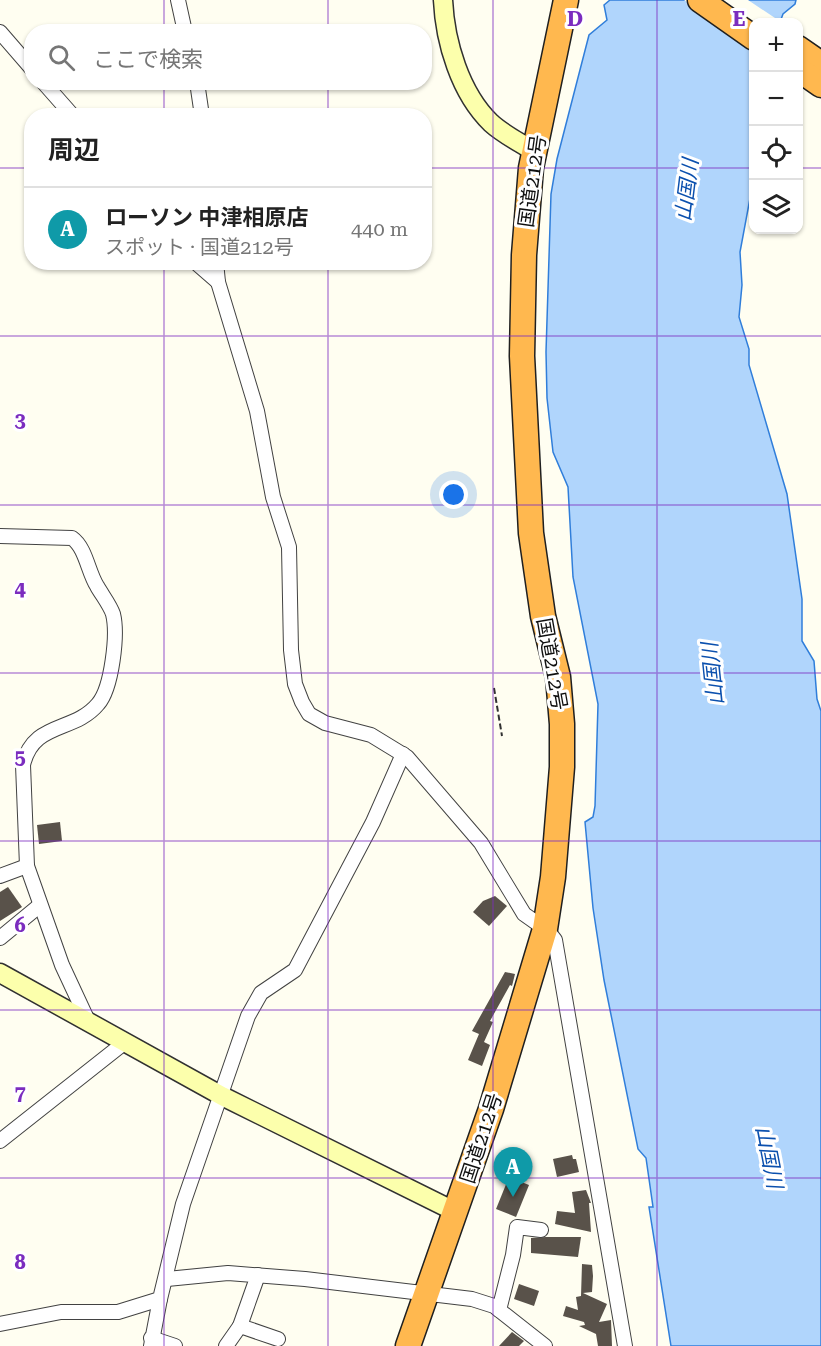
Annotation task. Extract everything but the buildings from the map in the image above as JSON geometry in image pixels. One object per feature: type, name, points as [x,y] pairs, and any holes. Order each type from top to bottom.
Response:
[{"type":"highway","name":"国道212号","points":[[408,1346],[491,1109],[545,929],[556,845],[562,766],[562,724],[558,677],[543,616],[531,532],[522,356],[524,255],[533,151],[566,0]]},
{"type":"highway","points":[[700,0],[749,35]]},
{"type":"highway","points":[[729,0],[755,18]]},
{"type":"highway","points":[[803,51],[821,64]]},
{"type":"highway","points":[[802,72],[821,85]]},
{"type":"street","points":[[178,0],[183,24]]},
{"type":"street","points":[[443,0],[451,50],[474,103],[491,123],[533,151]]},
{"type":"street","points":[[0,32],[24,60]]},
{"type":"street","points":[[50,90],[66,108]]},
{"type":"street","points":[[198,90],[201,108]]},
{"type":"street","points":[[204,270],[218,282]]},
{"type":"street","points":[[217,270],[218,282],[257,411],[273,496],[289,547],[291,650],[295,684],[302,702],[309,714],[325,723],[371,735],[404,754],[481,843],[524,914],[545,929],[555,940],[625,1346]]},
{"type":"street","points":[[0,536],[72,538],[79,543],[94,582],[112,613],[116,640],[104,693],[98,704],[75,720],[37,737],[27,750],[23,765],[27,866],[39,906],[62,965],[89,1023]]},
{"type":"street","points":[[175,1346],[151,1342],[160,1299],[183,1204],[251,1009],[261,993],[295,970],[373,822],[404,754]]},
{"type":"street","points":[[0,876],[27,866]]},
{"type":"street","points":[[0,938],[39,906]]},
{"type":"street","points":[[0,973],[222,1096],[456,1212]]},
{"type":"street","points":[[0,1141],[124,1043]]},
{"type":"street","points":[[499,1310],[513,1255],[517,1227],[541,1230]]},
{"type":"street","points":[[166,1279],[228,1273],[258,1275],[478,1300],[499,1310],[546,1346]]},
{"type":"street","points":[[226,1346],[240,1326],[258,1275]]},
{"type":"street","points":[[0,1324],[61,1312],[118,1312],[160,1299]]},
{"type":"street","points":[[240,1326],[278,1339]]},
{"type":"path","points":[[494,688],[502,736]]},
{"type":"water","name":"山国川","points":[[610,0],[796,0],[782,18],[749,18],[749,204],[740,252],[742,285],[739,317],[749,349],[749,365],[787,494],[802,599],[802,641],[814,661],[817,699],[821,711],[821,1346],[671,1346],[649,1207],[653,1207],[646,1158],[638,1149],[604,980],[593,908],[585,822],[593,817],[595,806],[598,704],[573,577],[568,487],[553,452],[547,398],[546,352],[551,194],[557,159],[589,35],[607,20],[604,5]]},
{"type":"pier","points":[[684,0],[748,0],[775,18],[749,18],[749,44]]},
{"type":"place","name":"ローソン 中津相原店","points":[[513,1197]]}]
